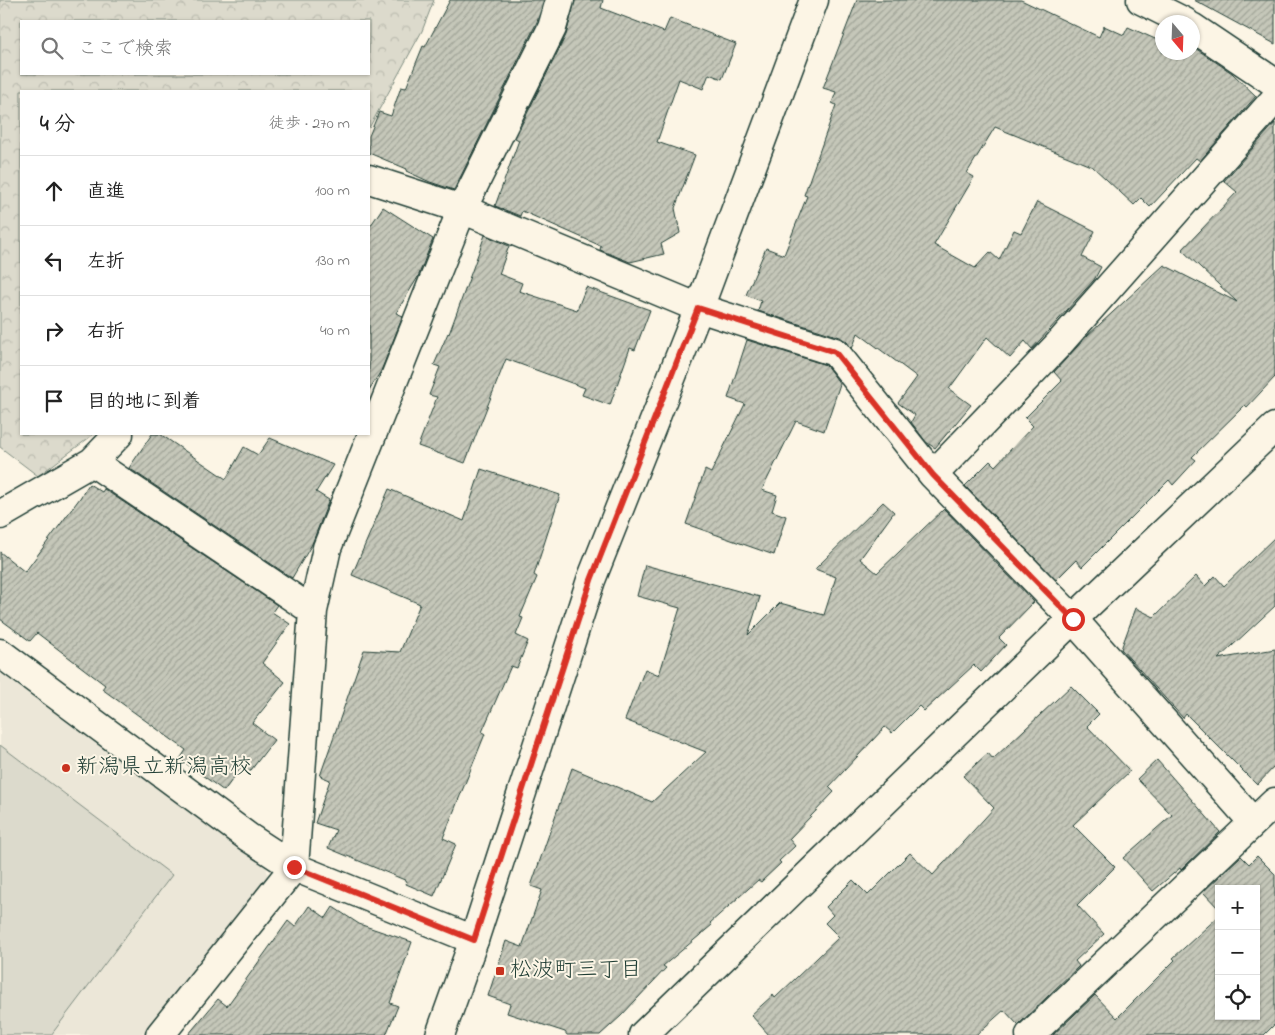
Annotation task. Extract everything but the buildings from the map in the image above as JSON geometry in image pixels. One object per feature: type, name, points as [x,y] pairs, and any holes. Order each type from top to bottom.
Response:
[{"type":"street","points":[[160,1035],[294,867],[314,611],[327,548],[462,209],[552,28],[560,0]]},
{"type":"street","points":[[440,1035],[474,940],[591,580],[698,308],[814,0]]},
{"type":"street","points":[[1141,0],[1171,15]]},
{"type":"street","points":[[1200,32],[1275,83]]},
{"type":"street","points":[[933,475],[1057,346],[1275,99]]},
{"type":"street","points":[[370,179],[462,209],[698,308],[835,352],[933,475],[1073,619],[1253,822]]},
{"type":"street","points":[[643,1035],[1073,619],[1275,427]]},
{"type":"street","points":[[0,515],[92,462],[118,435]]},
{"type":"street","points":[[92,462],[314,611]]},
{"type":"street","points":[[0,653],[248,837],[294,867],[474,940]]},
{"type":"street","points":[[1030,1035],[1275,802]]},
{"type":"shaded area","name":"新潟県立新潟高校","points":[[0,671],[266,865],[268,878],[141,1035],[0,1035]]},
{"type":"green space","points":[[0,0],[434,0],[422,31],[370,126],[370,90],[20,90],[20,435],[93,435],[38,476],[0,447]]},
{"type":"green space","points":[[0,745],[172,875],[51,1035],[0,1035]]},
{"type":"place","name":"新潟県立新潟高校","points":[[66,768]]},
{"type":"place","name":"松波町三丁目","points":[[500,971]]},
{"type":"route","points":[[294,867],[474,940],[591,580],[698,308],[835,352],[933,475],[1073,619]]}]
